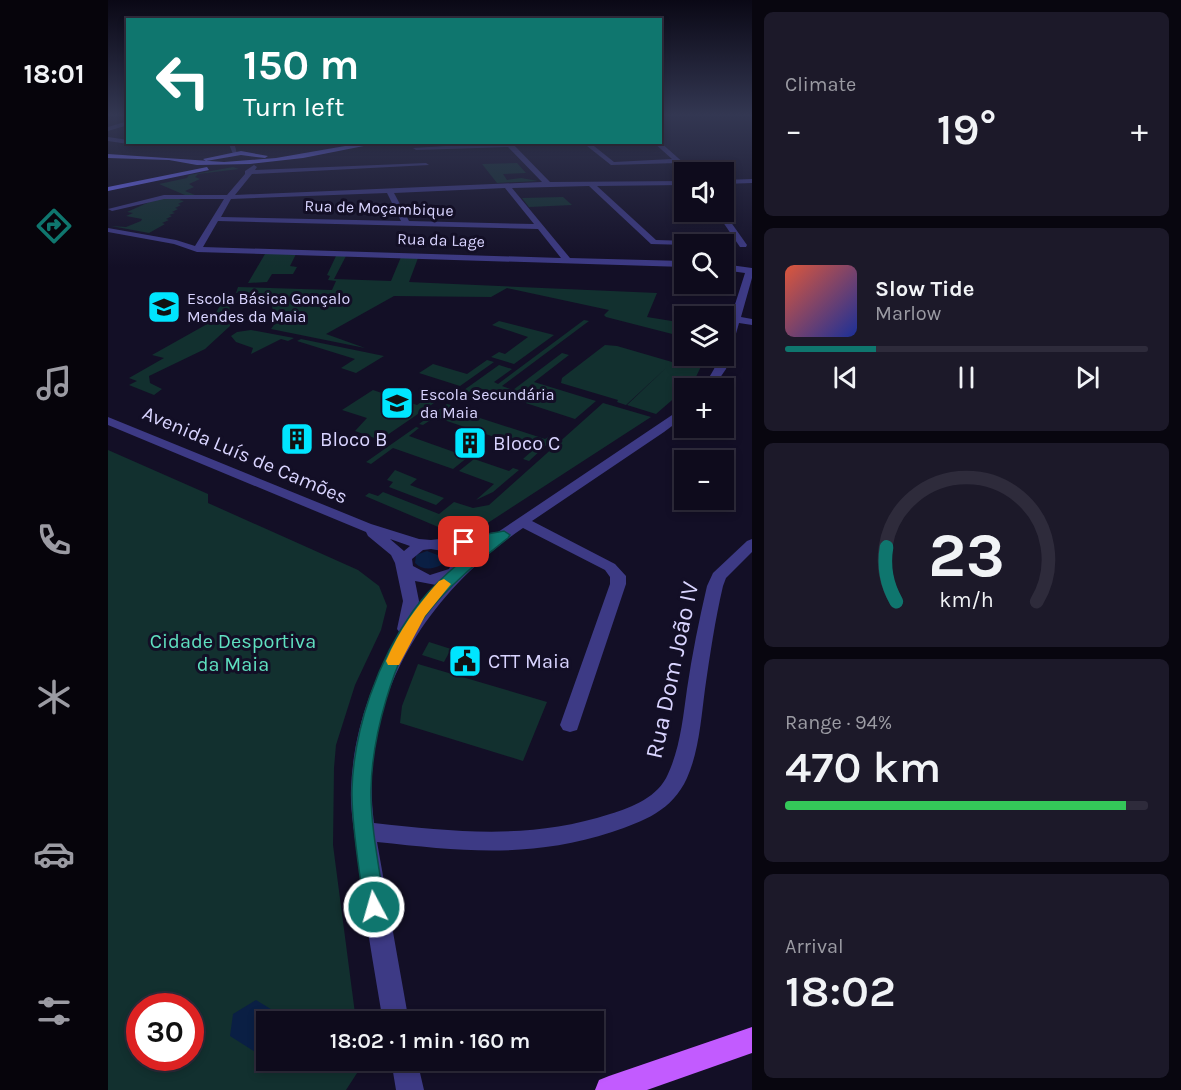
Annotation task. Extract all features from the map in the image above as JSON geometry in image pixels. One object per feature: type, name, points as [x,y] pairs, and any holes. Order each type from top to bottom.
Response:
[{"type":"main road","points":[[185,172],[190,165]]},
{"type":"main road","points":[[185,172],[200,165]]},
{"type":"main road","points":[[108,189],[185,172],[231,165]]},
{"type":"main road","points":[[251,166],[255,165]]},
{"type":"main road","points":[[609,1090],[752,1040]]},
{"type":"street","points":[[231,165],[251,166],[312,181],[389,190],[439,186],[674,181]]},
{"type":"street","points":[[112,208],[157,197],[229,197],[312,181],[426,165],[432,174]]},
{"type":"street","points":[[529,165],[548,184]]},
{"type":"street","points":[[197,249],[251,166]]},
{"type":"street","points":[[734,181],[750,180]]},
{"type":"street","points":[[590,183],[654,242],[674,243]]},
{"type":"street","points":[[506,185],[567,260]]},
{"type":"street","points":[[389,190],[406,224]]},
{"type":"street","name":"Rua de Moçambique","points":[[215,219],[541,227]]},
{"type":"street","points":[[727,222],[743,245],[734,245]]},
{"type":"street","name":"Rua da Lage","points":[[108,230],[176,242],[197,249],[674,264]]},
{"type":"street","points":[[714,378],[720,369],[751,270],[734,268]]},
{"type":"street","points":[[735,320],[752,322]]},
{"type":"street","points":[[394,1011],[374,907],[361,790],[370,727],[379,696],[404,637],[428,602],[456,572],[504,535],[674,418]]},
{"type":"street","name":"Avenida Luís de Camões","points":[[108,421],[366,527],[417,543],[435,544]]},
{"type":"street","points":[[523,522],[610,567],[618,576],[618,584],[570,725]]},
{"type":"street","name":"Avenida Luís de Camões","points":[[366,527],[397,552],[403,563]]},
{"type":"street","points":[[404,637],[411,601],[403,563],[407,553],[412,549],[435,544],[504,535]]},
{"type":"street","points":[[403,563],[409,573],[424,579],[442,579],[456,572],[461,560],[458,554],[453,549],[435,544]]},
{"type":"street","name":"Rua Dom João IV","points":[[365,831],[468,844],[534,843],[605,826],[662,799],[670,789],[689,736],[715,586],[719,576],[752,544]]},
{"type":"street","points":[[406,1071],[410,1090]]},
{"type":"green space","points":[[483,165],[519,165],[526,173],[503,174],[507,180],[521,178],[538,181],[497,183]]},
{"type":"green space","points":[[233,167],[239,169],[198,174],[195,177],[200,179],[189,184],[194,187],[185,191],[195,195],[185,195],[159,184],[187,178],[189,175]]},
{"type":"green space","points":[[563,197],[572,205],[529,207],[522,198]]},
{"type":"green space","points":[[184,198],[179,200],[184,201],[175,208],[178,209],[172,212],[175,213],[166,219],[169,220],[162,223],[165,224],[149,233],[111,226],[126,227],[141,221],[142,219],[126,216],[133,213],[127,212],[156,199]]},
{"type":"green space","points":[[265,254],[296,254],[290,266],[297,267],[293,274],[272,274],[267,282],[248,283]]},
{"type":"green space","points":[[336,256],[346,256],[334,279],[391,281],[401,257],[418,258],[409,282],[657,293],[647,317],[674,321],[674,334],[606,317],[604,315],[609,310],[507,288],[491,297],[394,296],[326,334],[365,348],[271,329],[276,322],[269,295],[236,293],[238,287],[332,290],[336,281],[328,280],[330,276],[327,275]]},
{"type":"green space","points":[[229,292],[230,326],[205,349],[149,376],[150,383],[162,389],[154,395],[129,385],[137,381],[129,378],[164,358],[152,355],[209,323]]},
{"type":"green space","points":[[584,320],[589,321],[502,386],[513,390],[562,353],[569,355],[534,382],[596,401],[575,419],[476,387],[462,397],[457,395],[499,365],[512,369],[494,382],[498,384]]},
{"type":"green space","points":[[499,321],[554,335],[514,364],[491,357],[499,352],[505,354],[528,337],[492,325]]},
{"type":"green space","points":[[251,330],[294,338],[288,341],[281,339],[251,354],[253,348],[236,342],[231,336],[237,332]]},
{"type":"green space","points":[[301,339],[384,356],[356,373],[341,368],[355,359],[297,341]]},
{"type":"green space","points":[[605,345],[617,346],[672,362],[674,360],[674,366],[701,366],[695,378],[674,378],[674,398],[656,414],[627,405],[667,367],[626,405],[617,402],[618,400],[561,383],[562,378]]},
{"type":"green space","points":[[487,360],[494,362],[460,386],[419,373],[433,364],[467,374]]},
{"type":"green space","points":[[373,390],[417,405],[424,400],[434,403],[380,440],[355,431],[367,418],[342,410]]},
{"type":"green space","points":[[603,403],[651,417],[480,528],[458,531],[443,529],[365,496],[369,493],[378,496],[383,492],[439,514],[454,502],[473,508],[489,505]]},
{"type":"green space","points":[[447,404],[451,405],[449,408],[545,439],[550,436],[555,437],[529,461],[523,459],[533,450],[435,417],[423,425],[419,424]]},
{"type":"green space","points":[[416,427],[419,428],[409,436],[468,457],[453,469],[393,448],[371,464],[366,462]]},
{"type":"green space","name":"Cidade Desportiva da Maia","points":[[108,450],[208,494],[208,503],[358,570],[379,586],[387,606],[381,630],[355,685],[336,745],[334,768],[333,845],[355,1011],[256,1011],[256,1071],[358,1071],[346,1090],[108,1090]]},
{"type":"green space","points":[[474,459],[509,471],[513,468],[519,470],[493,492],[476,500],[494,484],[459,471]]},
{"type":"green space","points":[[395,470],[417,479],[410,485],[444,498],[436,505],[389,487],[393,482],[387,480]]},
{"type":"green space","points":[[429,642],[451,649],[444,662],[422,655]]},
{"type":"green space","points":[[418,664],[547,702],[523,761],[400,723],[402,706]]},
{"type":"water","points":[[427,551],[443,557],[441,565],[427,569],[415,563],[416,555]]},
{"type":"water","points":[[256,1000],[274,1011],[256,1011],[256,1053],[230,1036],[233,1014]]},
{"type":"slow traffic","points":[[394,661],[404,637],[444,584]]},
{"type":"place","name":"Escola Básica Gonçalo Mendes da Maia","points":[[164,307]]},
{"type":"place","name":"Escola Secundária da Maia","points":[[397,403]]},
{"type":"place","name":"Bloco B","points":[[297,439]]},
{"type":"place","name":"Bloco C","points":[[470,443]]},
{"type":"place","name":"CTT Maia","points":[[465,661]]},
{"type":"route","points":[[374,907],[361,790],[370,727],[379,696],[404,637],[420,613],[438,589],[456,572],[504,535],[464,542]]}]
